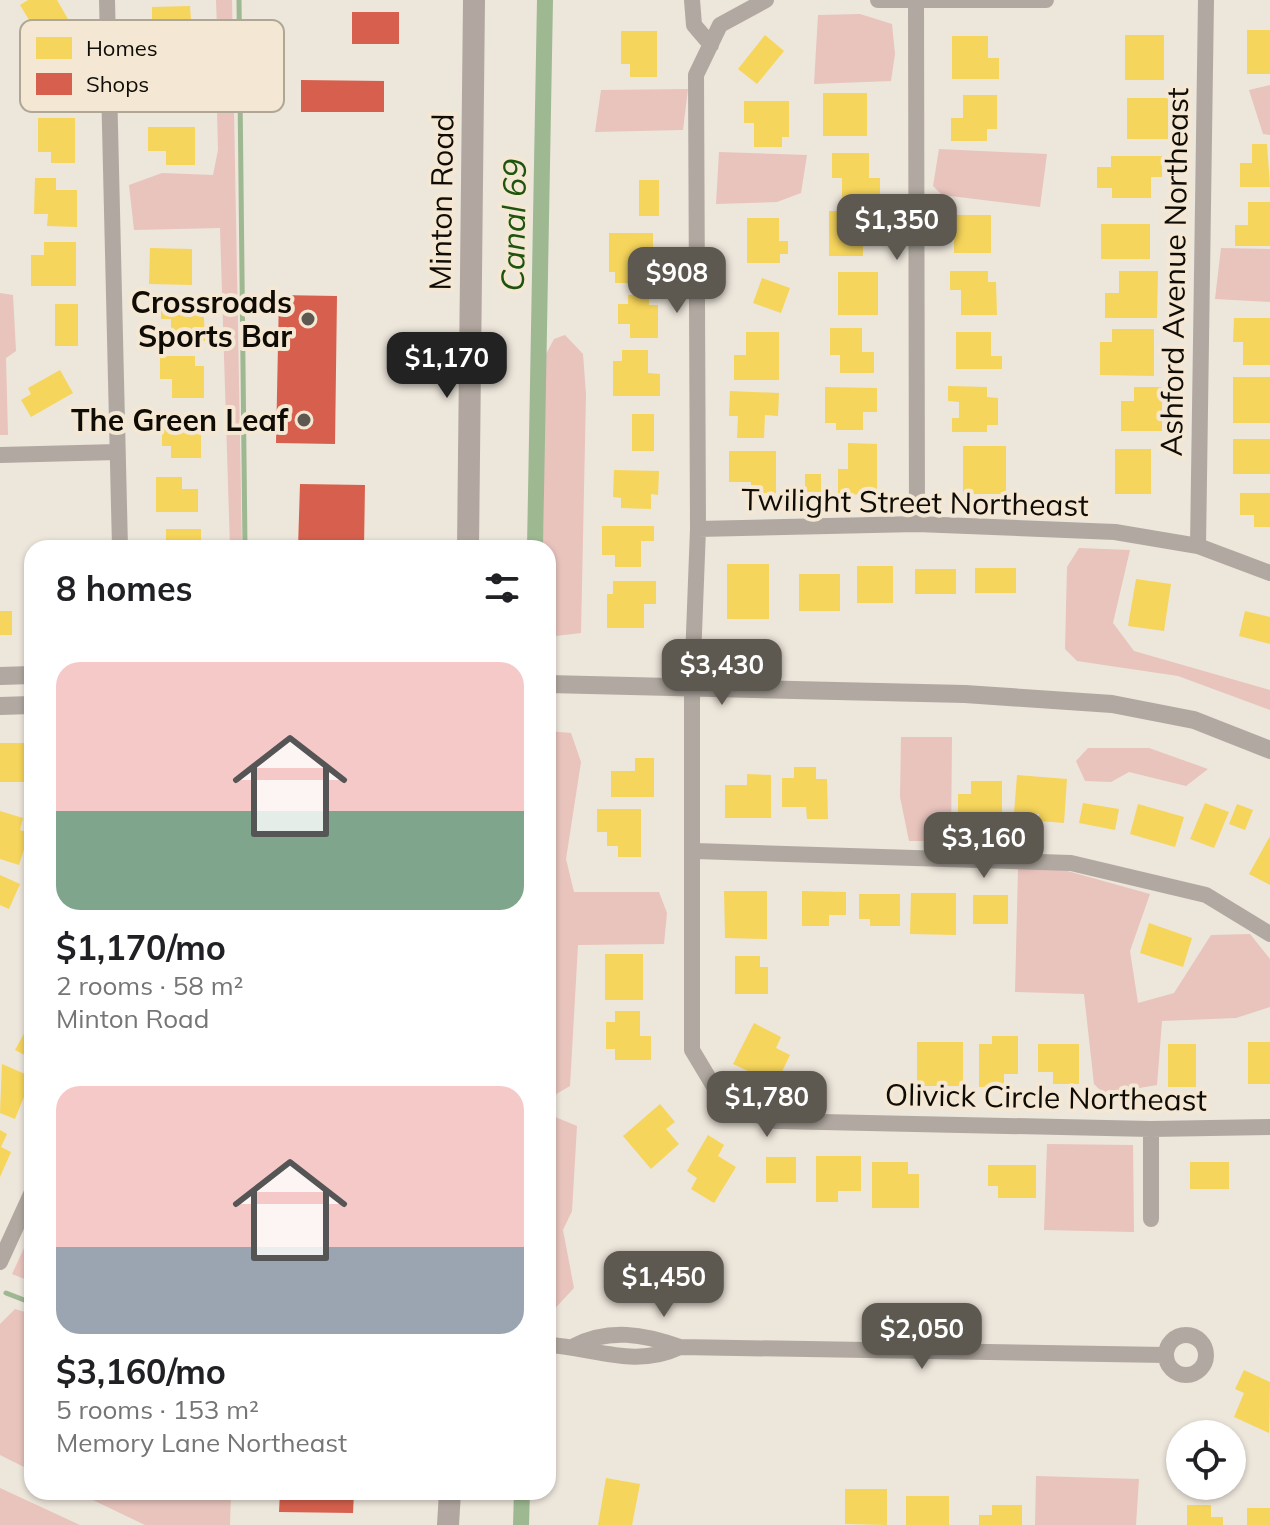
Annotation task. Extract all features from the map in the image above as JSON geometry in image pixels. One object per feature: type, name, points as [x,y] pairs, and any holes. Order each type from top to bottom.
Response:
[{"type":"main road","name":"Minton Road","points":[[468,540],[474,0]]},
{"type":"main road","points":[[448,1525],[450,1500]]},
{"type":"street","points":[[107,0],[107,20]]},
{"type":"street","points":[[692,0],[694,25],[711,45]]},
{"type":"street","name":"Olivick Circle Northeast","points":[[766,0],[741,6],[720,25],[696,75],[698,529],[692,685],[695,851],[692,1050],[725,1105],[776,1121],[1151,1129],[1270,1127]]},
{"type":"street","points":[[878,0],[1046,0]]},
{"type":"street","name":"Ashford Avenue Northeast","points":[[1198,546],[1206,0]]},
{"type":"street","points":[[916,1],[917,524]]},
{"type":"street","points":[[109,112],[120,540]]},
{"type":"street","points":[[0,455],[117,452]]},
{"type":"street","name":"Twilight Street Northeast","points":[[698,529],[917,524],[1115,532],[1198,546],[1270,573]]},
{"type":"street","points":[[0,676],[24,675]]},
{"type":"street","points":[[556,684],[965,694],[1112,704],[1194,720],[1270,750]]},
{"type":"street","points":[[0,706],[24,705]]},
{"type":"street","points":[[695,851],[1071,863],[1206,895],[1270,934]]},
{"type":"street","points":[[1151,1129],[1151,1219]]},
{"type":"street","points":[[0,1262],[24,1210]]},
{"type":"street","points":[[574,1346],[603,1335],[652,1335],[680,1347],[1165,1355]]},
{"type":"street","points":[[625,1335],[625,1355]]},
{"type":"street","points":[[556,1345],[574,1346],[599,1355],[665,1354],[680,1347]]},
{"type":"shaded area","points":[[216,0],[232,0],[232,20],[217,20]]},
{"type":"shaded area","points":[[860,14],[892,24],[895,54],[891,81],[814,84],[818,15]]},
{"type":"shaded area","points":[[1270,85],[1270,135],[1263,134],[1249,90]]},
{"type":"shaded area","points":[[688,89],[683,130],[595,132],[601,90]]},
{"type":"shaded area","points":[[217,112],[234,112],[242,540],[230,540],[220,228],[134,230],[129,185],[162,173],[213,175],[218,150]]},
{"type":"shaded area","points":[[939,149],[1047,154],[1040,207],[942,195],[933,186]]},
{"type":"shaded area","points":[[719,152],[807,155],[801,193],[777,202],[716,204]]},
{"type":"shaded area","points":[[1221,248],[1270,249],[1270,302],[1215,299]]},
{"type":"shaded area","points":[[0,293],[13,295],[16,351],[6,358],[8,435],[0,435]]},
{"type":"shaded area","points":[[565,335],[583,354],[586,394],[581,633],[556,636],[556,540],[543,540],[545,356],[554,339]]},
{"type":"shaded area","points":[[1079,548],[1130,550],[1113,623],[1134,651],[1270,690],[1270,710],[1178,676],[1077,661],[1065,649],[1067,567]]},
{"type":"shaded area","points":[[556,732],[571,733],[581,762],[566,859],[574,892],[659,892],[667,913],[664,944],[578,945],[570,1086],[556,1094]]},
{"type":"shaded area","points":[[901,737],[952,737],[951,841],[909,841],[900,797]]},
{"type":"shaded area","points":[[1088,748],[1149,748],[1208,769],[1186,786],[1129,772],[1111,782],[1085,781],[1076,761]]},
{"type":"shaded area","points":[[1018,869],[1064,870],[1150,894],[1130,951],[1138,1003],[1174,993],[1211,935],[1250,934],[1270,959],[1270,1007],[1236,1018],[1162,1021],[1157,1085],[1104,1094],[1094,1084],[1084,994],[1015,992]]},
{"type":"shaded area","points":[[556,1117],[577,1126],[572,1211],[563,1230],[574,1288],[556,1307]]},
{"type":"shaded area","points":[[1047,1144],[1133,1145],[1134,1232],[1044,1230]]},
{"type":"shaded area","points":[[24,1248],[24,1279],[12,1274]]},
{"type":"shaded area","points":[[15,1309],[24,1312],[24,1467],[0,1455],[0,1324]]},
{"type":"shaded area","points":[[1036,1476],[1139,1479],[1136,1525],[1035,1525]]},
{"type":"shaded area","points":[[0,1488],[80,1525],[0,1525]]},
{"type":"shaded area","points":[[93,1500],[231,1500],[230,1525],[145,1525]]},
{"type":"building: Homes","points":[[28,0],[57,0],[69,20],[29,20],[20,5]]},
{"type":"building: Homes","points":[[190,6],[191,20],[152,20],[152,7]]},
{"type":"building: Homes","points":[[1247,30],[1270,30],[1270,74],[1247,74]]},
{"type":"building: Homes","points":[[621,31],[657,31],[657,77],[630,77],[630,64],[621,64]]},
{"type":"building: Homes","points":[[765,35],[784,51],[757,84],[738,69]]},
{"type":"building: Homes","points":[[1125,35],[1164,35],[1164,80],[1125,80]]},
{"type":"building: Homes","points":[[952,36],[988,36],[988,58],[999,58],[999,79],[952,79]]},
{"type":"building: Homes","points":[[823,93],[867,93],[867,136],[823,136]]},
{"type":"building: Homes","points":[[963,95],[997,95],[997,129],[987,129],[987,141],[951,141],[951,118],[963,118]]},
{"type":"building: Homes","points":[[1127,98],[1168,98],[1168,139],[1127,139]]},
{"type":"building: Homes","points":[[744,101],[789,101],[789,137],[782,137],[782,147],[754,147],[754,123],[744,123]]},
{"type":"building: Homes","points":[[38,118],[75,118],[75,163],[51,163],[51,152],[38,152]]},
{"type":"building: Homes","points":[[148,127],[195,127],[195,165],[166,165],[166,151],[148,151]]},
{"type":"building: Homes","points":[[1252,144],[1267,144],[1270,187],[1240,187],[1240,163],[1252,163]]},
{"type":"building: Homes","points":[[832,153],[869,153],[869,178],[880,178],[880,200],[842,200],[842,178],[832,178]]},
{"type":"building: Homes","points":[[1111,156],[1162,156],[1162,177],[1151,177],[1151,198],[1112,198],[1112,188],[1097,188],[1097,167],[1111,167]]},
{"type":"building: Homes","points":[[35,178],[56,178],[56,190],[77,190],[77,227],[47,226],[48,214],[34,214]]},
{"type":"building: Homes","points":[[639,180],[659,180],[659,216],[639,216]]},
{"type":"building: Homes","points":[[1248,202],[1270,202],[1270,246],[1235,246],[1235,225],[1248,225]]},
{"type":"building: Homes","points":[[829,211],[876,211],[876,232],[863,232],[863,256],[829,256]]},
{"type":"building: Homes","points":[[954,215],[991,215],[991,253],[954,253]]},
{"type":"building: Homes","points":[[747,218],[779,218],[779,241],[788,241],[788,254],[780,254],[780,263],[747,263]]},
{"type":"building: Homes","points":[[1101,224],[1150,224],[1150,259],[1101,259]]},
{"type":"building: Homes","points":[[609,233],[653,233],[653,258],[646,258],[646,283],[615,283],[615,272],[609,272]]},
{"type":"building: Homes","points":[[44,242],[76,242],[76,286],[31,286],[31,255],[44,255]]},
{"type":"building: Homes","points":[[150,248],[192,249],[192,285],[149,284]]},
{"type":"building: Homes","points":[[950,271],[988,271],[988,282],[996,282],[997,315],[961,315],[961,290],[950,290]]},
{"type":"building: Homes","points":[[1119,271],[1158,271],[1157,318],[1105,318],[1105,293],[1119,293]]},
{"type":"building: Homes","points":[[838,272],[878,272],[878,315],[838,315]]},
{"type":"building: Homes","points":[[762,278],[790,288],[781,313],[753,303]]},
{"type":"building: Homes","points":[[628,295],[649,295],[649,305],[658,305],[658,338],[630,338],[630,324],[618,324],[618,304],[628,304]]},
{"type":"building: Homes","points":[[161,296],[203,296],[205,341],[171,341],[171,319],[161,319]]},
{"type":"building: Homes","points":[[55,304],[78,304],[78,346],[55,346]]},
{"type":"building: Homes","points":[[1234,318],[1270,318],[1270,365],[1243,365],[1243,342],[1233,342]]},
{"type":"building: Homes","points":[[830,328],[862,328],[862,352],[874,352],[874,373],[840,373],[840,355],[830,355]]},
{"type":"building: Homes","points":[[1112,329],[1154,329],[1154,376],[1100,375],[1100,342],[1112,342]]},
{"type":"building: Homes","points":[[746,332],[779,332],[779,380],[734,380],[734,355],[746,355]]},
{"type":"building: Homes","points":[[956,332],[991,332],[991,356],[1002,356],[1002,369],[956,369]]},
{"type":"building: Homes","points":[[622,350],[648,350],[648,373],[660,374],[660,396],[613,396],[613,361],[622,361]]},
{"type":"building: Homes","points":[[160,356],[195,356],[195,366],[204,366],[204,398],[172,398],[172,379],[160,379]]},
{"type":"building: Homes","points":[[60,370],[73,393],[31,417],[21,400],[31,394],[28,388]]},
{"type":"building: Homes","points":[[1233,377],[1270,377],[1270,423],[1233,423]]},
{"type":"building: Homes","points":[[948,386],[987,387],[987,397],[998,398],[998,425],[987,425],[987,432],[952,432],[952,418],[959,418],[959,402],[948,401]]},
{"type":"building: Homes","points":[[825,387],[877,388],[877,412],[863,412],[863,430],[836,430],[836,423],[825,423]]},
{"type":"building: Homes","points":[[1134,387],[1162,387],[1162,431],[1121,431],[1121,401],[1134,401]]},
{"type":"building: Homes","points":[[730,391],[779,393],[778,416],[765,415],[764,438],[737,438],[738,416],[729,416]]},
{"type":"building: Homes","points":[[162,414],[201,414],[201,458],[171,458],[171,446],[162,446]]},
{"type":"building: Homes","points":[[632,414],[654,414],[654,451],[632,451]]},
{"type":"building: Homes","points":[[1233,439],[1270,439],[1270,474],[1233,474]]},
{"type":"building: Homes","points":[[848,443],[877,444],[877,495],[838,494],[838,469],[848,469]]},
{"type":"building: Homes","points":[[963,446],[1006,446],[1006,494],[963,494]]},
{"type":"building: Homes","points":[[1115,449],[1151,449],[1151,494],[1115,494]]},
{"type":"building: Homes","points":[[729,451],[776,451],[776,493],[751,493],[751,482],[729,482]]},
{"type":"building: Homes","points":[[614,470],[659,471],[658,495],[651,494],[651,509],[621,508],[621,498],[613,497]]},
{"type":"building: Homes","points":[[805,474],[821,474],[821,492],[805,492]]},
{"type":"building: Homes","points":[[156,477],[182,477],[182,489],[198,489],[198,512],[156,512]]},
{"type":"building: Homes","points":[[1240,493],[1270,493],[1270,527],[1254,527],[1254,515],[1240,515]]},
{"type":"building: Homes","points":[[602,526],[654,526],[654,541],[641,541],[641,567],[615,567],[615,555],[602,555]]},
{"type":"building: Homes","points":[[166,529],[201,529],[201,540],[166,540]]},
{"type":"building: Homes","points":[[727,564],[769,564],[769,619],[727,619]]},
{"type":"building: Homes","points":[[857,566],[893,566],[893,603],[857,603]]},
{"type":"building: Homes","points":[[975,568],[1016,568],[1016,593],[975,593]]},
{"type":"building: Homes","points":[[915,569],[956,569],[956,594],[915,594]]},
{"type":"building: Homes","points":[[799,574],[840,574],[840,611],[799,611]]},
{"type":"building: Homes","points":[[1136,579],[1171,584],[1164,631],[1128,626]]},
{"type":"building: Homes","points":[[613,581],[656,581],[656,604],[644,604],[644,628],[607,628],[607,594],[613,594]]},
{"type":"building: Homes","points":[[0,611],[12,611],[12,635],[0,635]]},
{"type":"building: Homes","points":[[1245,611],[1270,617],[1270,644],[1239,636]]},
{"type":"building: Homes","points":[[0,743],[24,743],[24,782],[0,782]]},
{"type":"building: Homes","points":[[635,758],[654,758],[654,797],[611,797],[611,771],[635,771]]},
{"type":"building: Homes","points":[[794,767],[816,767],[816,779],[827,779],[828,819],[807,819],[806,807],[782,807],[782,778],[794,778]]},
{"type":"building: Homes","points":[[747,774],[771,775],[771,818],[725,818],[725,785],[747,785]]},
{"type":"building: Homes","points":[[1017,775],[1067,779],[1064,823],[1039,821],[1039,814],[1014,813]]},
{"type":"building: Homes","points":[[971,781],[1002,781],[1002,821],[958,821],[958,794],[971,794]]},
{"type":"building: Homes","points":[[1083,803],[1119,809],[1115,830],[1079,823]]},
{"type":"building: Homes","points":[[1205,803],[1229,812],[1214,848],[1190,839]]},
{"type":"building: Homes","points":[[1138,804],[1184,817],[1175,847],[1130,834]]},
{"type":"building: Homes","points":[[1237,804],[1253,810],[1245,830],[1229,824]]},
{"type":"building: Homes","points":[[597,809],[641,809],[641,857],[618,857],[618,846],[607,846],[607,832],[597,832]]},
{"type":"building: Homes","points":[[0,811],[23,818],[20,830],[24,831],[24,849],[19,865],[0,859]]},
{"type":"building: Homes","points":[[1270,836],[1270,885],[1249,874]]},
{"type":"building: Homes","points":[[0,875],[20,884],[9,909],[0,905]]},
{"type":"building: Homes","points":[[724,891],[767,891],[767,939],[725,938]]},
{"type":"building: Homes","points":[[802,891],[846,892],[846,915],[829,915],[829,926],[802,926]]},
{"type":"building: Homes","points":[[911,893],[956,893],[956,935],[910,934]]},
{"type":"building: Homes","points":[[859,894],[900,894],[900,926],[870,926],[870,919],[859,919]]},
{"type":"building: Homes","points":[[973,895],[1008,895],[1008,924],[973,924]]},
{"type":"building: Homes","points":[[1149,923],[1192,938],[1183,967],[1140,953]]},
{"type":"building: Homes","points":[[605,954],[643,954],[643,1000],[605,1000]]},
{"type":"building: Homes","points":[[735,956],[760,956],[760,967],[768,967],[768,994],[735,994]]},
{"type":"building: Homes","points":[[615,1011],[640,1011],[640,1036],[651,1036],[651,1060],[615,1060],[615,1049],[606,1049],[606,1022],[615,1022]]},
{"type":"building: Homes","points":[[754,1023],[781,1037],[776,1048],[790,1055],[776,1084],[733,1064]]},
{"type":"building: Homes","points":[[24,1034],[24,1055],[15,1050]]},
{"type":"building: Homes","points":[[992,1036],[1018,1036],[1018,1074],[1004,1074],[1004,1087],[979,1087],[979,1044],[992,1044]]},
{"type":"building: Homes","points":[[917,1042],[963,1042],[963,1086],[917,1086]]},
{"type":"building: Homes","points":[[1248,1042],[1270,1042],[1270,1084],[1248,1084]]},
{"type":"building: Homes","points":[[1038,1044],[1079,1044],[1079,1084],[1053,1084],[1053,1072],[1038,1072]]},
{"type":"building: Homes","points":[[1168,1044],[1196,1044],[1196,1087],[1168,1087]]},
{"type":"building: Homes","points":[[2,1064],[24,1074],[24,1097],[15,1119],[0,1113]]},
{"type":"building: Homes","points":[[660,1104],[675,1122],[666,1129],[679,1144],[651,1169],[623,1136]]},
{"type":"building: Homes","points":[[0,1130],[7,1134],[1,1147],[11,1152],[0,1177]]},
{"type":"building: Homes","points":[[708,1135],[724,1145],[718,1156],[736,1167],[714,1203],[691,1189],[697,1178],[687,1171]]},
{"type":"building: Homes","points":[[816,1156],[861,1156],[861,1191],[838,1191],[838,1202],[816,1202]]},
{"type":"building: Homes","points":[[766,1157],[796,1157],[796,1183],[766,1183]]},
{"type":"building: Homes","points":[[872,1162],[908,1162],[908,1174],[919,1174],[919,1208],[872,1208]]},
{"type":"building: Homes","points":[[1190,1162],[1229,1162],[1229,1189],[1190,1189]]},
{"type":"building: Homes","points":[[988,1165],[1036,1165],[1036,1198],[998,1198],[998,1186],[988,1186]]},
{"type":"building: Homes","points":[[1244,1370],[1270,1382],[1269,1433],[1234,1417],[1244,1393],[1235,1389]]},
{"type":"building: Homes","points":[[606,1478],[640,1484],[632,1525],[598,1525]]},
{"type":"building: Homes","points":[[845,1489],[887,1489],[887,1525],[845,1524]]},
{"type":"building: Homes","points":[[906,1496],[949,1496],[949,1525],[906,1525]]},
{"type":"building: Homes","points":[[992,1505],[1022,1505],[1022,1525],[979,1525],[979,1515],[992,1515]]},
{"type":"building: Homes","points":[[1187,1505],[1211,1505],[1211,1517],[1223,1517],[1223,1525],[1187,1525]]},
{"type":"building: Homes","points":[[1247,1508],[1270,1508],[1270,1525],[1247,1525]]},
{"type":"building: Shops","points":[[352,12],[399,12],[399,44],[352,44]]},
{"type":"building: Shops","points":[[301,80],[384,81],[384,112],[301,112]]},
{"type":"building: Shops","points":[[279,295],[337,296],[335,444],[276,443]]},
{"type":"building: Shops","points":[[300,484],[365,485],[364,540],[298,540]]},
{"type":"building: Shops","points":[[280,1500],[354,1500],[353,1513],[279,1512]]},
{"type":"waterway","points":[[239,0],[239,20]]},
{"type":"waterway","name":"Canal 69","points":[[535,540],[545,0]]},
{"type":"waterway","points":[[240,112],[245,540]]},
{"type":"waterway","points":[[6,1293],[24,1300]]},
{"type":"waterway","name":"Canal 69","points":[[521,1525],[522,1500]]},
{"type":"place","name":"Crossroads Sports Bar","points":[[308,319]]},
{"type":"place","name":"The Green Leaf","points":[[304,420]]}]
